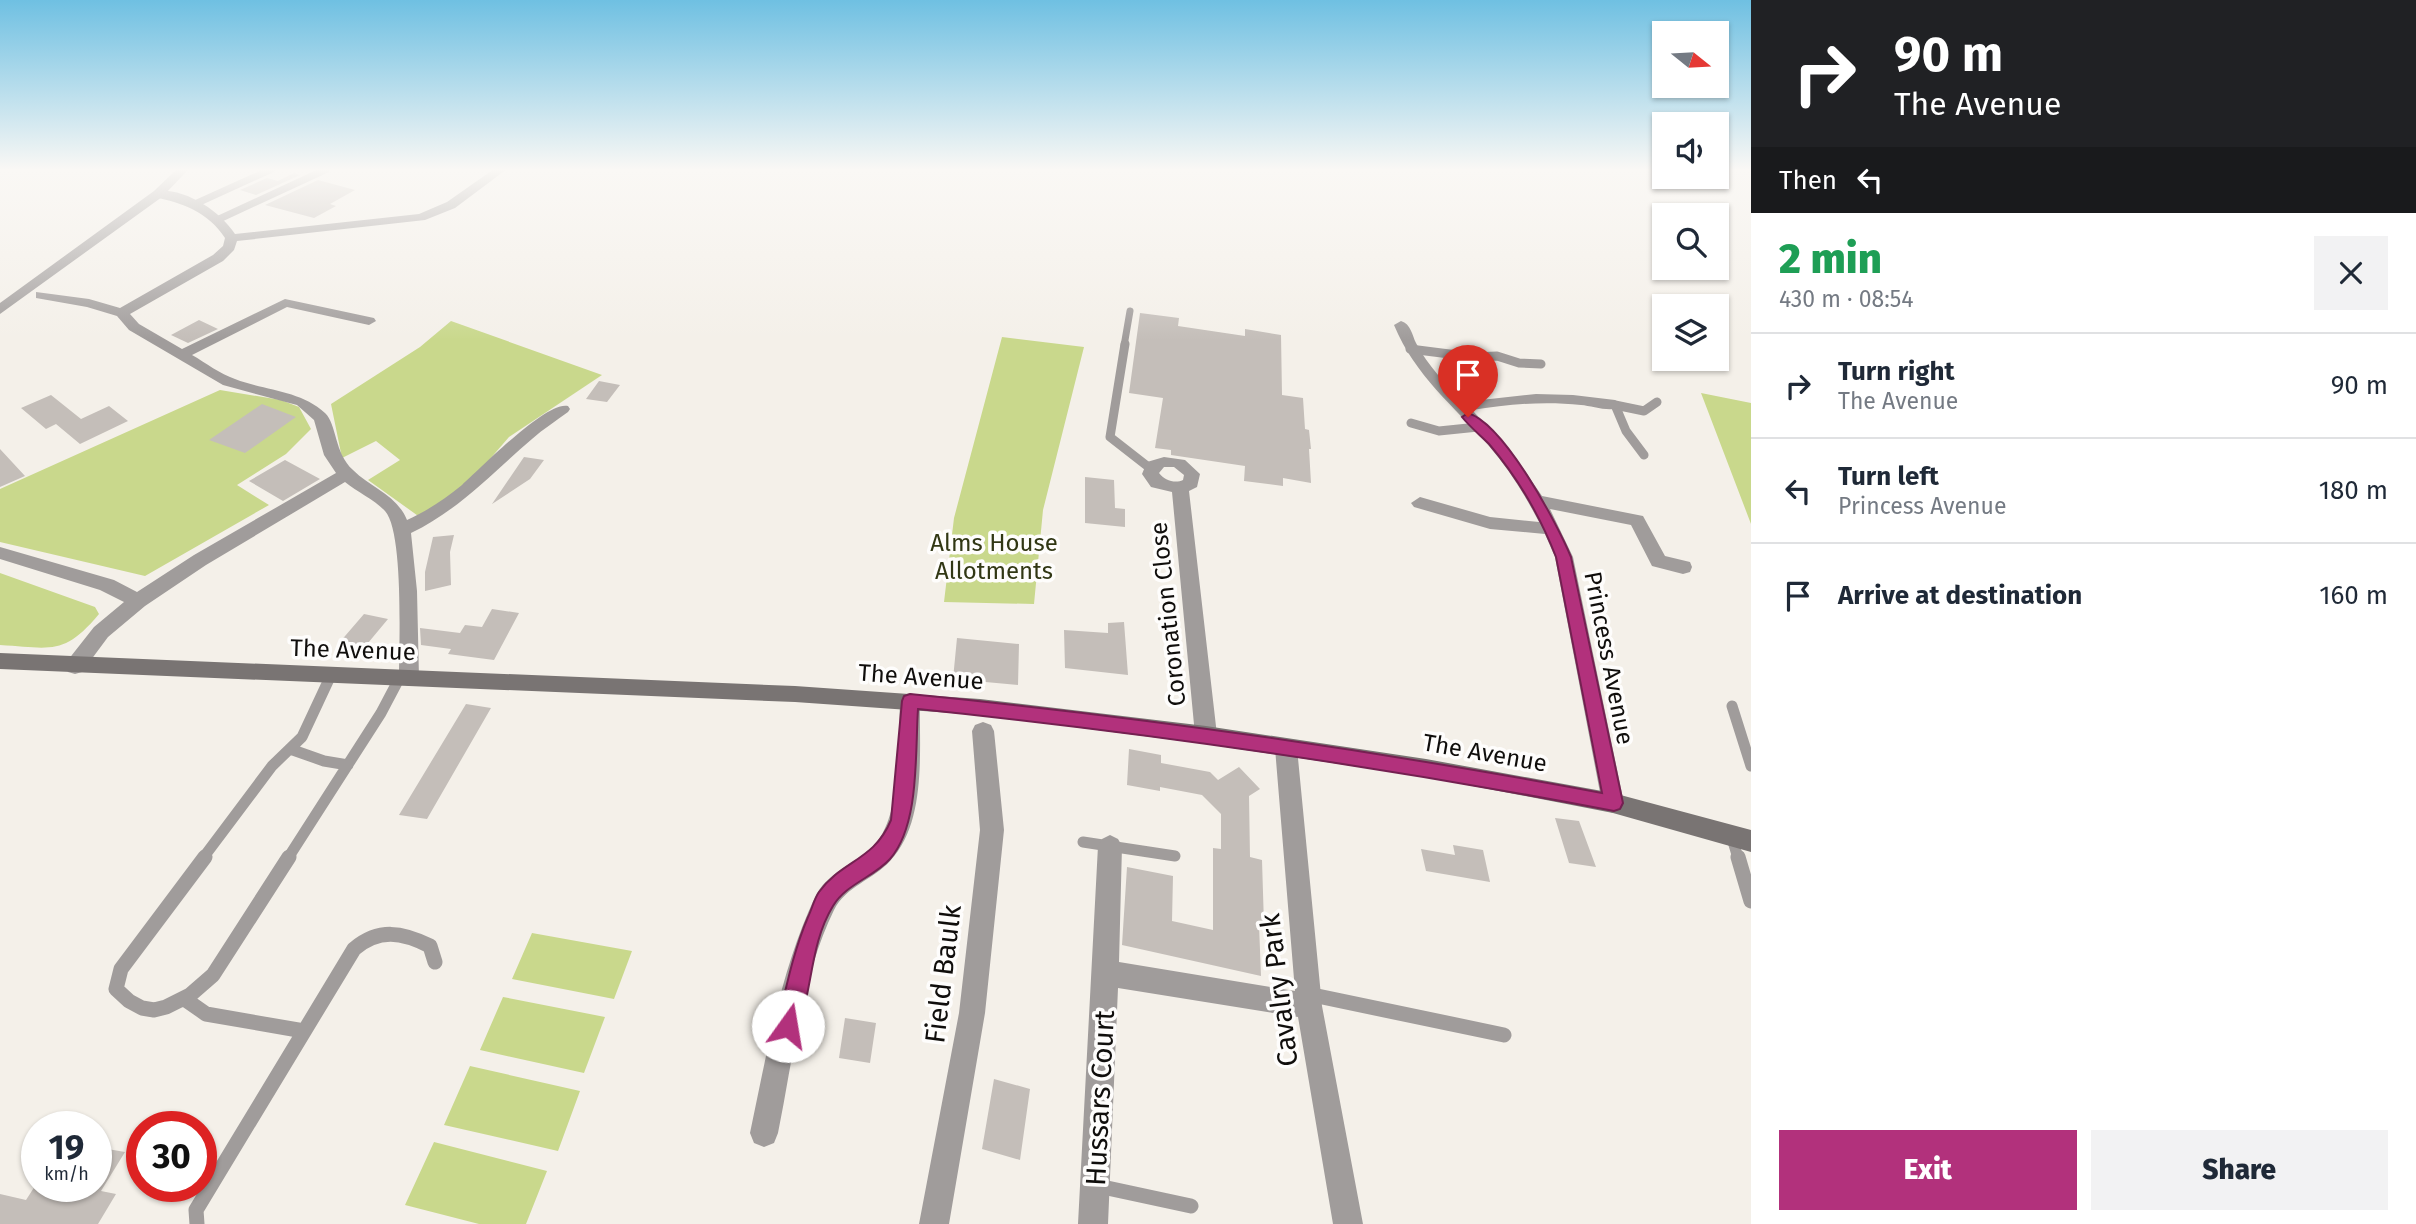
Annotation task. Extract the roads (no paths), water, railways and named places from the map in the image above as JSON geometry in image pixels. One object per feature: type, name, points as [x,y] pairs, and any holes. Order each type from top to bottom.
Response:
[{"type":"main road","name":"The Avenue","points":[[0,662],[910,701],[1062,716],[1426,768],[1614,803],[1741,838]]},
{"type":"street","points":[[0,310],[114,226]]},
{"type":"street","points":[[222,226],[231,238]]},
{"type":"street","points":[[231,238],[338,226]]},
{"type":"street","points":[[122,313],[218,258],[229,247],[231,238]]},
{"type":"street","points":[[41,295],[89,303],[122,313],[134,327],[228,382],[302,402],[322,418],[334,463],[345,475],[394,509],[402,530],[405,678]]},
{"type":"street","points":[[181,355],[285,303],[369,321]]},
{"type":"street","name":"Princess Avenue","points":[[1401,325],[1410,349],[1427,374],[1522,477],[1552,529],[1564,557],[1614,803]]},
{"type":"street","points":[[1458,407],[1521,397],[1560,397],[1615,405]]},
{"type":"street","points":[[402,530],[427,520],[476,484],[523,438],[562,410]]},
{"type":"street","name":"Coronation Close","points":[[1151,469],[1164,462],[1184,466],[1192,474],[1191,484],[1180,488],[1206,735]]},
{"type":"street","points":[[75,666],[101,632],[138,601],[200,560],[345,475]]},
{"type":"street","points":[[1536,501],[1637,520],[1658,561],[1683,568]]},
{"type":"street","points":[[1420,503],[1490,523],[1552,529]]},
{"type":"street","points":[[0,553],[107,586],[138,601]]},
{"type":"street","points":[[764,1133],[806,946],[826,899],[852,874],[882,854],[892,840],[900,820],[910,701]]},
{"type":"street","name":"Field Baulk","points":[[934,1224],[972,1013],[990,843],[983,731]]},
{"type":"street","name":"Cavalry Park","points":[[1286,748],[1308,1000],[1348,1224]]},
{"type":"street","name":"Hussars Court","points":[[1093,1224],[1110,846]]},
{"type":"street","name":"Hussars Court","points":[[1106,973],[1308,1000]]},
{"type":"lane","points":[[1130,311],[1110,437],[1151,469]]},
{"type":"lane","points":[[1410,349],[1473,357],[1497,356],[1519,363],[1541,364]]},
{"type":"lane","points":[[1615,405],[1644,411],[1657,402]]},
{"type":"lane","points":[[1615,405],[1626,431],[1644,455]]},
{"type":"lane","points":[[1411,424],[1439,431],[1478,427]]},
{"type":"lane","points":[[331,675],[302,737],[272,766],[121,969],[116,989],[128,1003],[158,1011],[186,1000],[213,975],[405,678]]},
{"type":"lane","points":[[1732,706],[1751,766]]},
{"type":"lane","points":[[290,749],[324,761],[348,765]]},
{"type":"lane","points":[[1741,838],[1751,901]]},
{"type":"lane","points":[[1083,842],[1175,856]]},
{"type":"lane","points":[[197,1224],[196,1210],[354,949],[367,936],[393,933],[430,946],[435,962]]},
{"type":"lane","points":[[186,1000],[206,1014],[304,1031]]},
{"type":"lane","points":[[1308,1000],[1504,1035]]},
{"type":"lane","points":[[1095,1185],[1191,1206]]},
{"type":"park label","name":"Alms House Allotments","points":[[994,557]]}]
